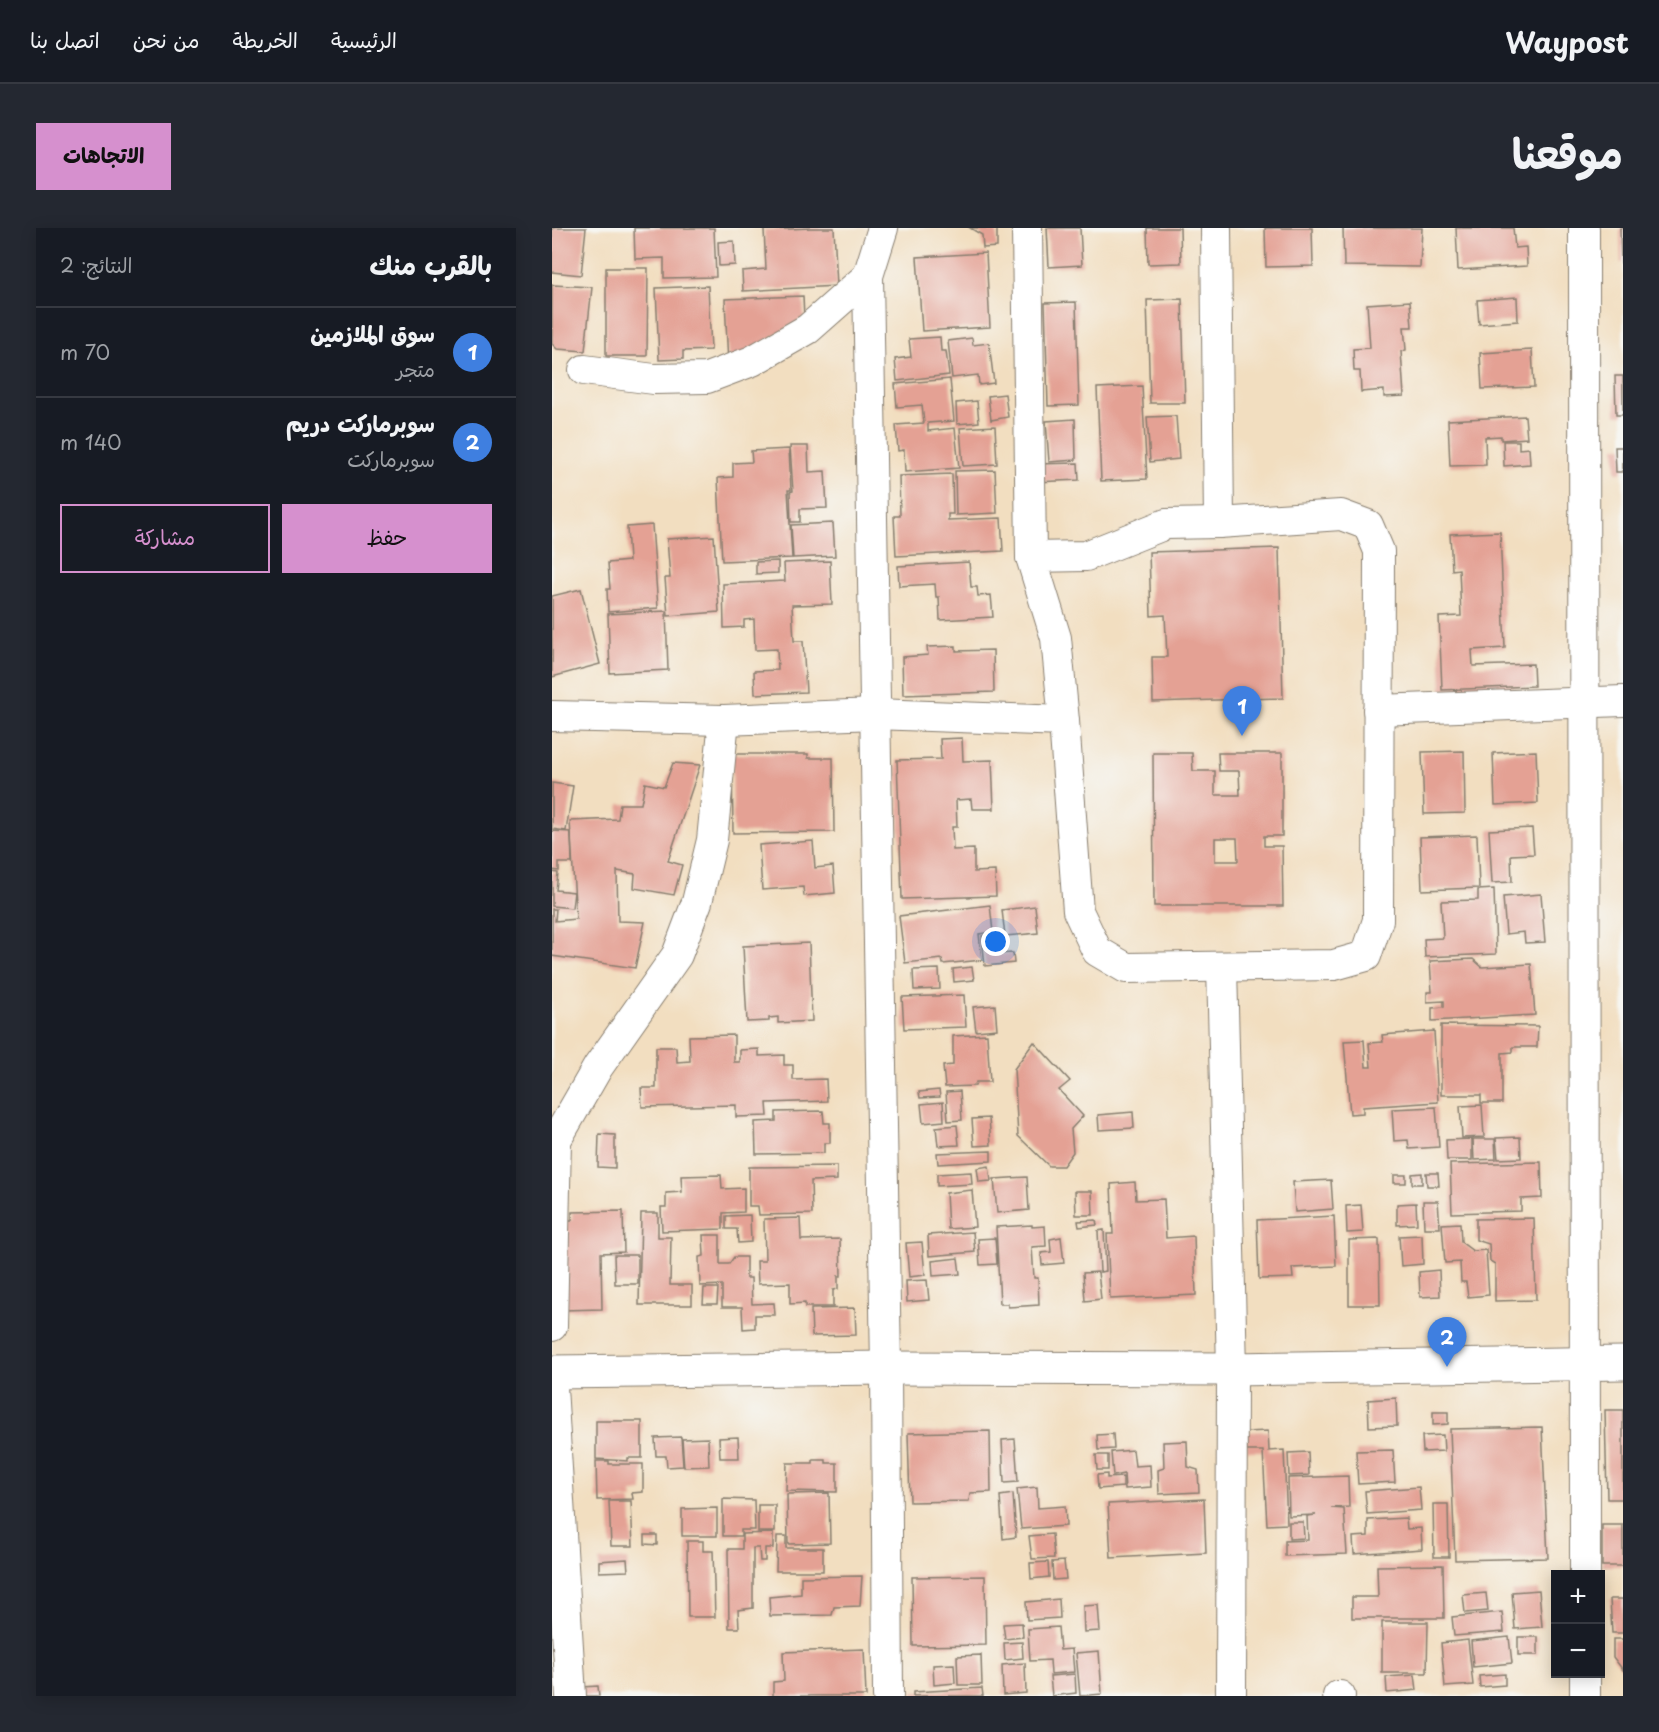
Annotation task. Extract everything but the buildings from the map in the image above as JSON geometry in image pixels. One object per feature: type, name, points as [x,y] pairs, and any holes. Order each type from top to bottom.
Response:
[{"type":"street","points":[[883,228],[868,276],[886,1368],[888,1696]]},
{"type":"street","points":[[1027,228],[1031,557],[1056,638],[1078,911],[1096,951],[1126,968],[1334,964],[1366,956],[1378,920],[1379,551],[1368,525],[1341,515],[1166,524],[1086,556],[1031,557]]},
{"type":"street","points":[[1216,228],[1219,523]]},
{"type":"street","points":[[1584,228],[1585,1570]]},
{"type":"street","points":[[584,370],[654,379],[707,378],[752,361],[808,329],[868,276]]},
{"type":"street","points":[[1378,710],[1623,701]]},
{"type":"street","points":[[552,716],[724,720],[875,714],[1064,721]]},
{"type":"street","points":[[552,1326],[554,1138],[598,1067],[677,956],[697,902],[712,840],[724,720]]},
{"type":"street","points":[[1222,967],[1232,1369],[1232,1696]]},
{"type":"street","points":[[552,1372],[886,1368],[1232,1369],[1623,1364]]},
{"type":"street","points":[[552,1387],[571,1696]]},
{"type":"street","points":[[1585,1678],[1585,1696]]},
{"type":"place","name":"سوق الملازمين","points":[[1242,736]]},
{"type":"place","name":"سوبرماركت دريم","points":[[1447,1367]]}]
